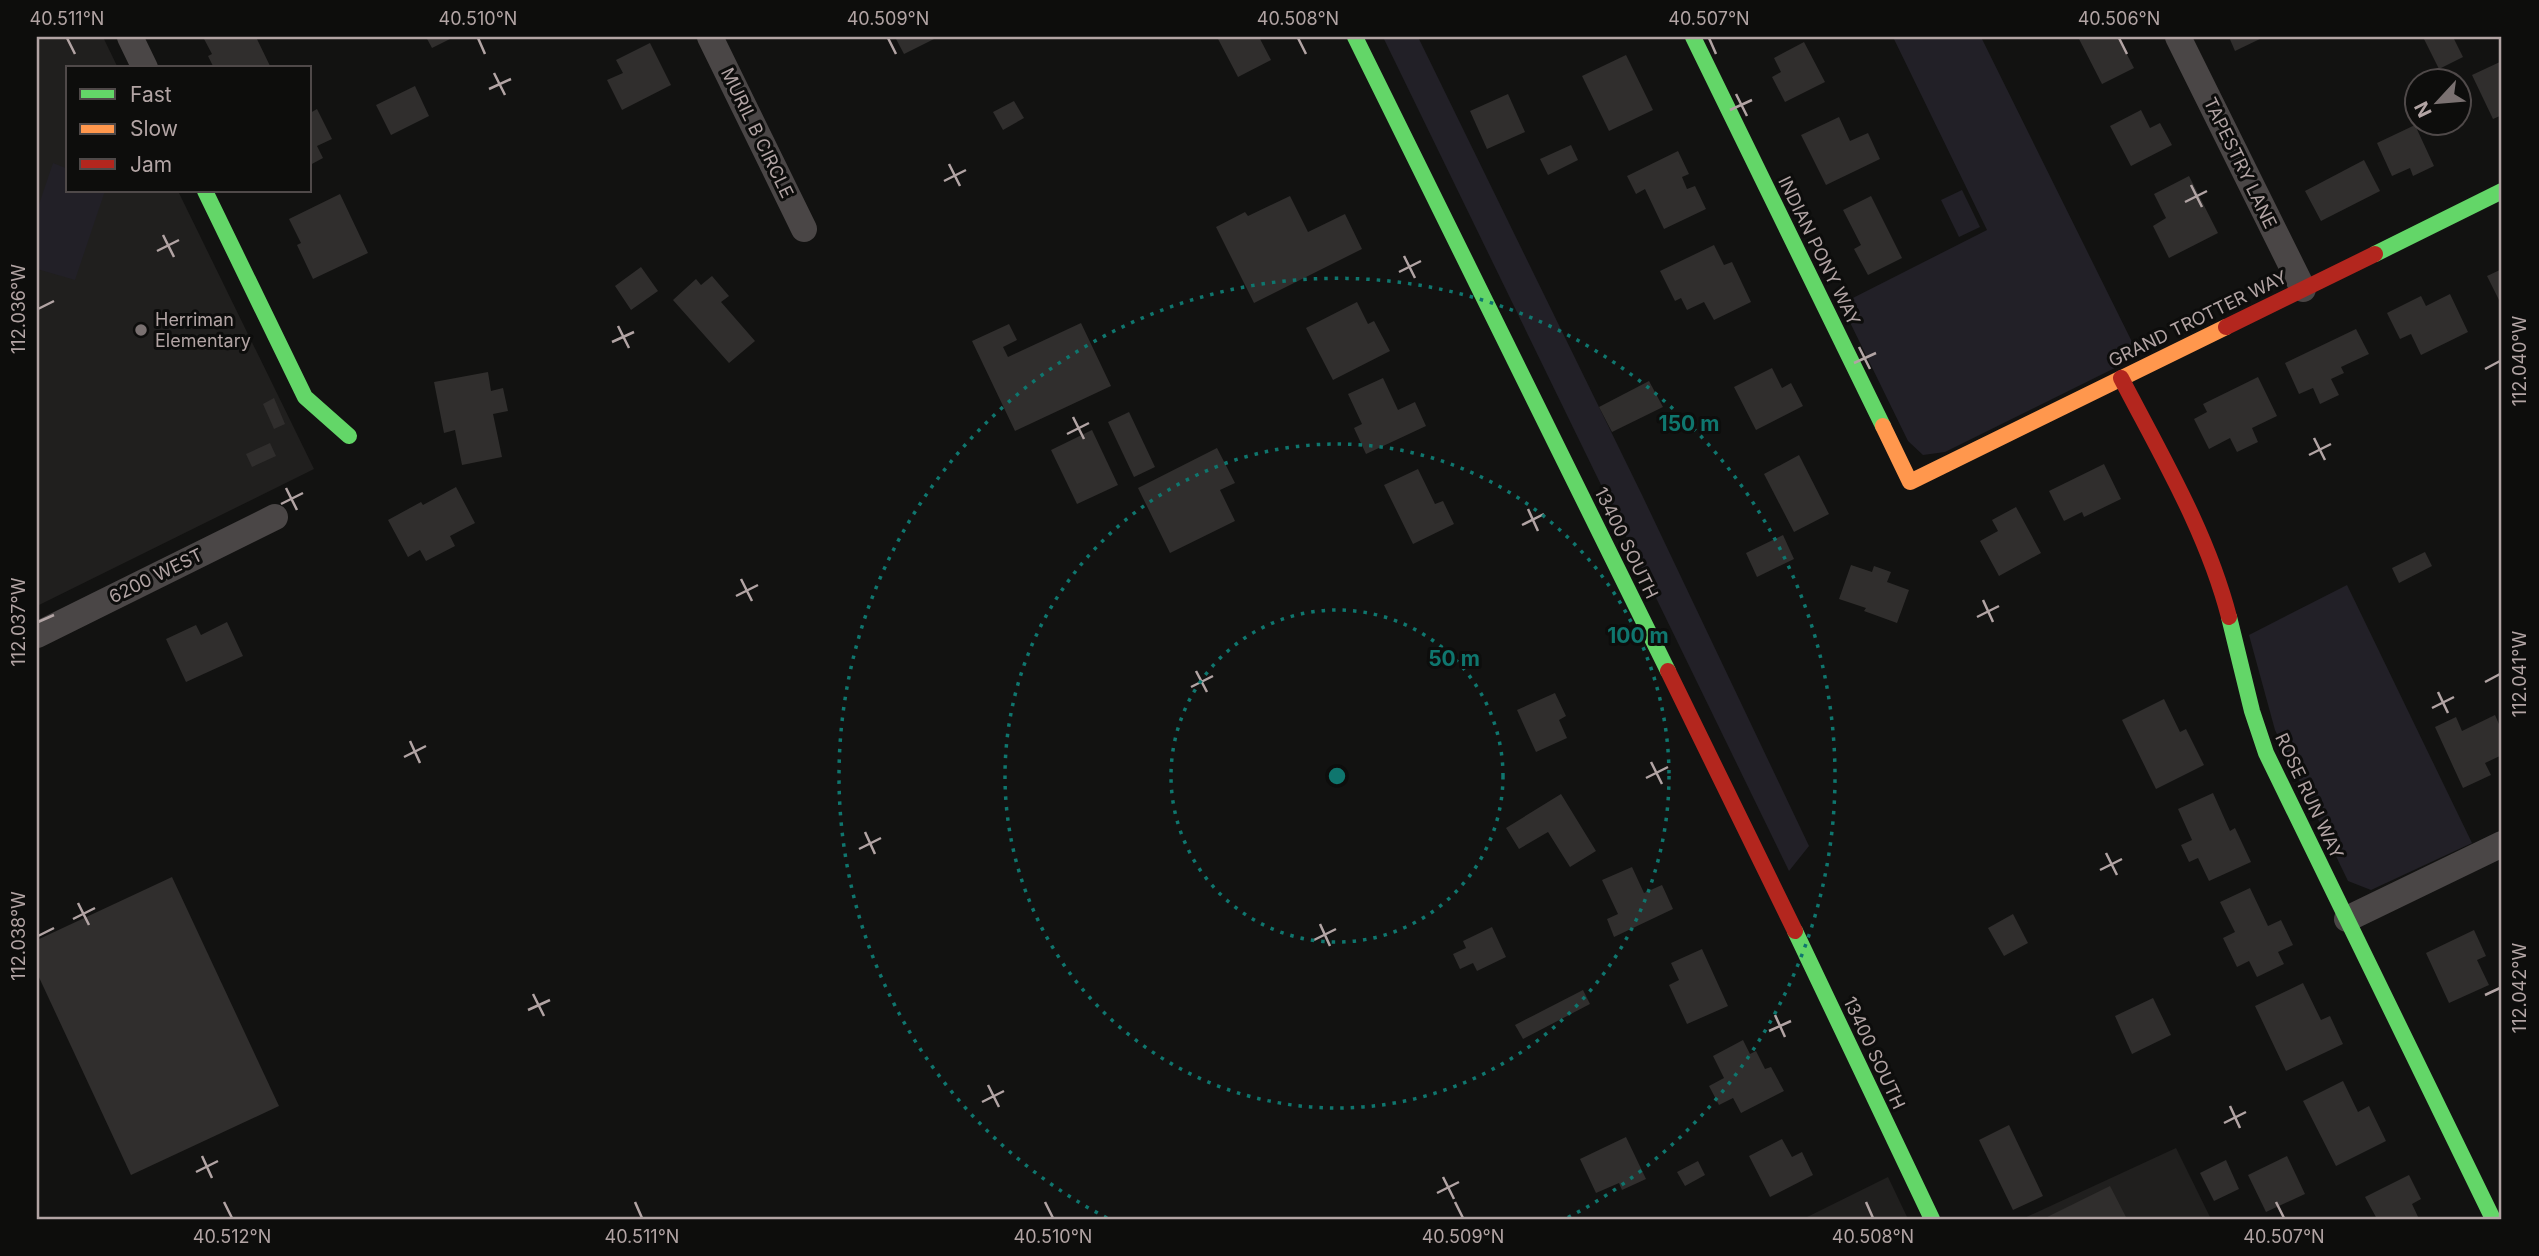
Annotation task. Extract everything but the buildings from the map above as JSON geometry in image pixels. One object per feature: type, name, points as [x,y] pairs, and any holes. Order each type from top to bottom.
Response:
[{"type":"street","points":[[130,37],[144,66]]},
{"type":"street","name":"MURIL B CIRCLE","points":[[710,37],[804,229]]},
{"type":"street","name":"13400 SOUTH","points":[[1355,37],[1773,884],[1932,1219]]},
{"type":"street","name":"INDIAN PONY WAY","points":[[1693,37],[1910,482]]},
{"type":"street","name":"TAPESTRY LANE","points":[[2178,37],[2303,289]]},
{"type":"street","name":"GRAND TROTTER WAY","points":[[1910,482],[2502,191]]},
{"type":"street","points":[[205,192],[305,397],[349,436]]},
{"type":"street","name":"ROSE RUN WAY","points":[[2121,378],[2211,561],[2228,611],[2259,737],[2493,1219]]},
{"type":"street","name":"6200 WEST","points":[[37,635],[275,517]]},
{"type":"street","points":[[2347,919],[2502,844]]},
{"type":"shaded area","name":"Herriman Elementary","points":[[37,37],[103,37],[117,66],[66,66],[66,192],[178,192],[314,469],[37,606]]},
{"type":"shaded area","points":[[1383,37],[1418,37],[1642,495],[1809,846],[1789,871]]},
{"type":"shaded area","points":[[1893,37],[1981,37],[2139,356],[1945,452],[1923,455],[1908,441],[1841,304],[1987,230]]},
{"type":"shaded area","points":[[53,163],[66,168],[66,192],[105,192],[75,280],[37,269],[37,210]]},
{"type":"shaded area","points":[[1962,190],[1980,227],[1959,237],[1941,200]]},
{"type":"shaded area","points":[[2347,585],[2472,843],[2371,890],[2348,881],[2275,730],[2249,635]]},
{"type":"shaded area","points":[[2176,1148],[2211,1219],[2022,1219]]},
{"type":"shaded area","points":[[1888,1177],[1908,1219],[1803,1219]]},
{"type":"traffic: fast","points":[[1355,37],[1668,671]]},
{"type":"traffic: fast","points":[[1693,37],[1883,426]]},
{"type":"traffic: fast","points":[[2375,254],[2502,191]]},
{"type":"traffic: fast","points":[[205,192],[305,397],[349,436]]},
{"type":"traffic: fast","points":[[2229,617],[2252,711],[2266,753],[2493,1219]]},
{"type":"traffic: fast","points":[[1795,931],[1932,1219]]},
{"type":"traffic: slow","points":[[1883,426],[1910,482],[2226,327]]},
{"type":"traffic: jam","points":[[2226,327],[2375,254]]},
{"type":"traffic: jam","points":[[2121,378],[2196,524],[2220,585],[2229,617]]},
{"type":"traffic: jam","points":[[1668,671],[1795,931]]},
{"type":"place","name":"Herriman Elementary","points":[[141,330]]}]
